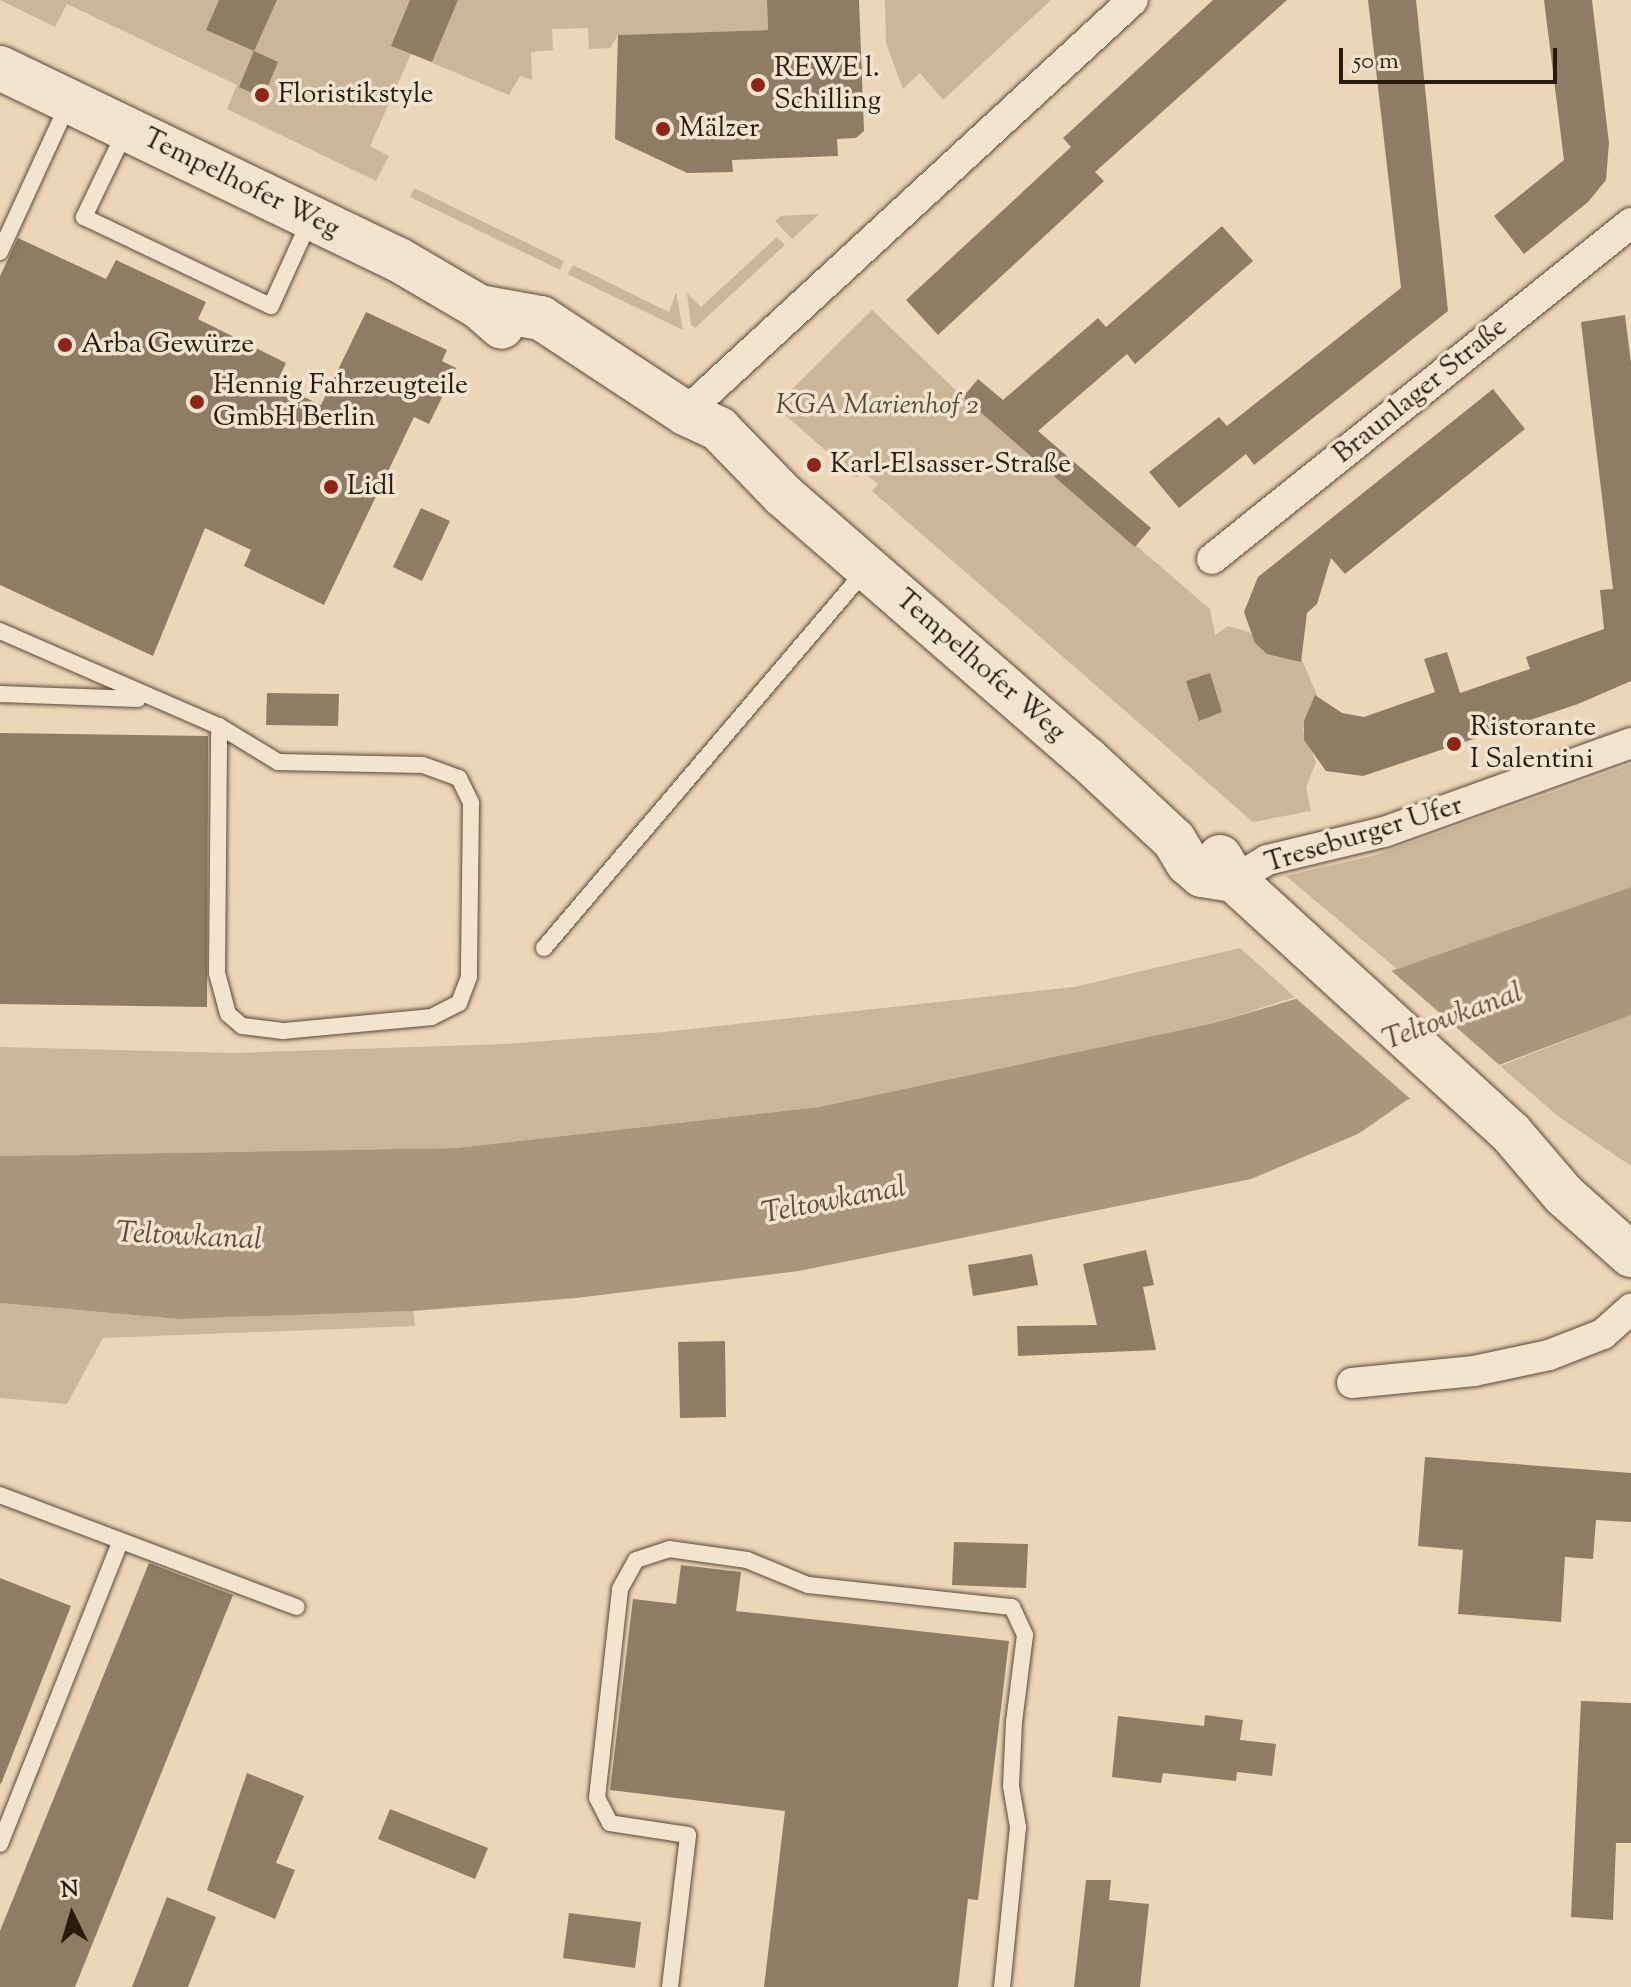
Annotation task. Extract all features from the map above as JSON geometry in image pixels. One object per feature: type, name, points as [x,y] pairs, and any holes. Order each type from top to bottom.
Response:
[{"type":"street","points":[[685,413],[1133,0]]},
{"type":"street","name":"Tempelhofer Weg","points":[[0,68],[311,217],[479,307],[517,339],[541,350],[595,356],[685,413],[700,451],[720,468],[783,495],[1174,840],[1202,875],[1234,880],[1511,1133],[1564,1195],[1631,1255]]},
{"type":"street","name":"Braunlager Straße","points":[[1212,559],[1631,223]]},
{"type":"street","name":"Treseburger Ufer","points":[[1234,880],[1267,860],[1384,832],[1631,743]]},
{"type":"street","name":"Tempelhofer Weg","points":[[1511,1133],[1580,1173],[1631,1219]]},
{"type":"street","points":[[1352,1383],[1461,1373],[1549,1355],[1603,1334],[1631,1309]]},
{"type":"lane","points":[[0,252],[69,101]]},
{"type":"lane","points":[[127,128],[84,217],[271,306],[311,217]]},
{"type":"lane","points":[[544,948],[867,568]]},
{"type":"lane","points":[[0,631],[149,699],[219,726],[278,762],[423,765],[459,778],[471,803],[469,977],[459,1003],[432,1017],[283,1031],[242,1026],[228,1014],[217,973],[219,726]]},
{"type":"lane","points":[[0,694],[149,699]]},
{"type":"lane","points":[[0,1495],[297,1607]]},
{"type":"lane","points":[[0,1844],[120,1542]]},
{"type":"lane","points":[[670,1987],[688,1835],[610,1823],[597,1798],[620,1589],[636,1560],[669,1549],[747,1560],[808,1585],[1012,1607],[1025,1635],[1014,1722],[1011,1786],[1018,1827],[1002,1987]]},
{"type":"green space","points":[[0,0],[767,0],[768,30],[618,35],[610,48],[589,49],[588,28],[552,29],[553,50],[531,52],[532,80],[520,76],[509,95],[411,54],[370,146],[389,156],[376,181],[227,109],[237,85],[67,4],[55,27]]},
{"type":"green space","points":[[885,0],[1051,0],[943,100],[920,73],[903,89],[886,43]]},
{"type":"green space","points":[[414,188],[564,261],[560,270],[410,197]]},
{"type":"green space","points":[[819,214],[792,239],[775,221],[781,216]]},
{"type":"green space","points":[[777,237],[785,245],[695,328],[691,325],[687,293],[701,307]]},
{"type":"green space","points":[[573,265],[669,312],[676,292],[683,330],[567,274]]},
{"type":"green space","name":"KGA Marienhof 2","points":[[872,310],[963,397],[1210,609],[1215,635],[1228,626],[1249,632],[1274,656],[1302,660],[1317,695],[1303,730],[1316,762],[1306,788],[1311,811],[1253,822],[872,491],[878,484],[863,472],[857,478],[775,406]]},
{"type":"green space","points":[[1631,764],[1631,887],[1397,969],[1286,876],[1376,855]]},
{"type":"green space","points":[[1240,948],[1295,997],[1214,1023],[819,1107],[456,1148],[0,1156],[0,1047],[235,1053],[505,1044],[664,1032],[1074,987]]},
{"type":"green space","points":[[1631,1015],[1631,1166],[1559,1117],[1500,1066]]},
{"type":"green space","points":[[0,1303],[178,1319],[413,1311],[415,1326],[103,1338],[67,1404],[0,1398]]},
{"type":"water","name":"Teltowkanal","points":[[1631,887],[1631,1015],[1407,1100],[1358,1134],[1251,1179],[799,1271],[576,1298],[413,1311],[178,1319],[0,1303],[0,1156],[456,1148],[819,1107],[1214,1023],[1397,969]]},
{"type":"pier","points":[[1387,967],[1504,1069],[1414,1102],[1291,994]]},
{"type":"building","points":[[219,0],[277,0],[254,51],[206,30]]},
{"type":"building","points":[[410,0],[458,0],[432,62],[391,46]]},
{"type":"building","points":[[767,0],[859,0],[864,131],[856,138],[837,139],[838,156],[732,160],[733,172],[687,173],[615,139],[618,35],[768,30]]},
{"type":"building","points":[[1213,0],[1287,0],[1095,172],[1104,181],[938,335],[906,300],[1071,147],[1063,138]]},
{"type":"building","points":[[1368,0],[1416,0],[1448,311],[1254,465],[1246,454],[1179,508],[1149,472],[1219,417],[1227,426],[1401,288]]},
{"type":"building","points":[[1544,0],[1592,0],[1609,143],[1606,180],[1588,202],[1524,254],[1494,216],[1564,160]]},
{"type":"building","points":[[254,51],[278,62],[263,98],[239,87]]},
{"type":"building","points":[[1222,226],[1253,261],[1135,364],[1127,354],[1038,431],[1151,528],[1135,547],[963,397],[978,379],[1003,400],[1098,318],[1106,327]]},
{"type":"building","points":[[18,238],[106,279],[116,260],[206,302],[198,319],[286,363],[276,384],[321,405],[366,312],[447,350],[442,361],[456,368],[449,383],[429,424],[414,417],[324,605],[244,566],[251,550],[205,528],[153,656],[0,585],[0,276]]},
{"type":"building","points":[[1625,315],[1631,363],[1631,681],[1578,704],[1363,776],[1326,771],[1304,740],[1304,721],[1315,695],[1342,713],[1364,717],[1435,692],[1424,659],[1447,652],[1460,693],[1530,669],[1526,657],[1604,629],[1600,590],[1613,589],[1581,322]]},
{"type":"building","points":[[1493,389],[1525,429],[1345,574],[1331,558],[1317,604],[1307,613],[1301,662],[1267,654],[1255,643],[1244,612],[1258,577]]},
{"type":"building","points":[[421,508],[450,521],[422,581],[393,567]]},
{"type":"building","points":[[1210,673],[1222,712],[1199,721],[1186,681]]},
{"type":"building","points":[[267,693],[339,694],[338,726],[266,725]]},
{"type":"building","points":[[0,733],[208,736],[207,1007],[0,1004]]},
{"type":"building","points":[[1146,1250],[1154,1285],[1143,1287],[1156,1350],[1018,1356],[1017,1326],[1097,1325],[1083,1264]]},
{"type":"building","points":[[1032,1254],[1038,1285],[973,1296],[968,1265]]},
{"type":"building","points":[[725,1341],[726,1417],[680,1418],[678,1342]]},
{"type":"building","points":[[1425,1457],[1631,1473],[1631,1522],[1596,1520],[1593,1559],[1565,1557],[1561,1622],[1458,1614],[1463,1550],[1418,1546]]},
{"type":"building","points":[[954,1542],[1028,1544],[1026,1588],[952,1585]]},
{"type":"building","points":[[149,1563],[233,1595],[75,1987],[0,1987],[0,1931]]},
{"type":"building","points":[[681,1565],[741,1572],[736,1611],[1009,1641],[978,1900],[968,1899],[958,1987],[764,1987],[785,1811],[610,1790],[633,1599],[676,1604]]},
{"type":"building","points":[[0,1578],[71,1606],[1,1784],[0,1783]]},
{"type":"building","points":[[1581,1701],[1631,1703],[1631,1843],[1616,1843],[1613,1920],[1571,1917]]},
{"type":"building","points":[[1205,1715],[1243,1720],[1240,1740],[1276,1744],[1272,1776],[1237,1772],[1236,1781],[1163,1773],[1161,1783],[1112,1777],[1118,1716],[1204,1726]]},
{"type":"building","points":[[247,1773],[304,1796],[276,1863],[295,1870],[275,1919],[207,1890]]},
{"type":"building","points":[[390,1809],[488,1848],[475,1879],[378,1839]]},
{"type":"building","points":[[1086,1880],[1111,1880],[1109,1900],[1149,1904],[1140,1987],[1074,1987]]},
{"type":"building","points":[[167,1897],[216,1917],[188,1987],[132,1987]]},
{"type":"building","points":[[569,1913],[641,1922],[635,1968],[563,1958]]},
{"type":"place","name":"REWE l. Schilling","points":[[758,85]]},
{"type":"place","name":"Floristikstyle","points":[[262,95]]},
{"type":"place","name":"Mälzer","points":[[663,129]]},
{"type":"place","name":"Arba Gewürze","points":[[65,345]]},
{"type":"place","name":"Hennig Fahrzeugteile GmbH Berlin","points":[[197,402]]},
{"type":"place","name":"Karl-Elsasser-Straße","points":[[814,465]]},
{"type":"place","name":"Lidl","points":[[331,487]]},
{"type":"place","name":"Ristorante I Salentini","points":[[1454,744]]}]
